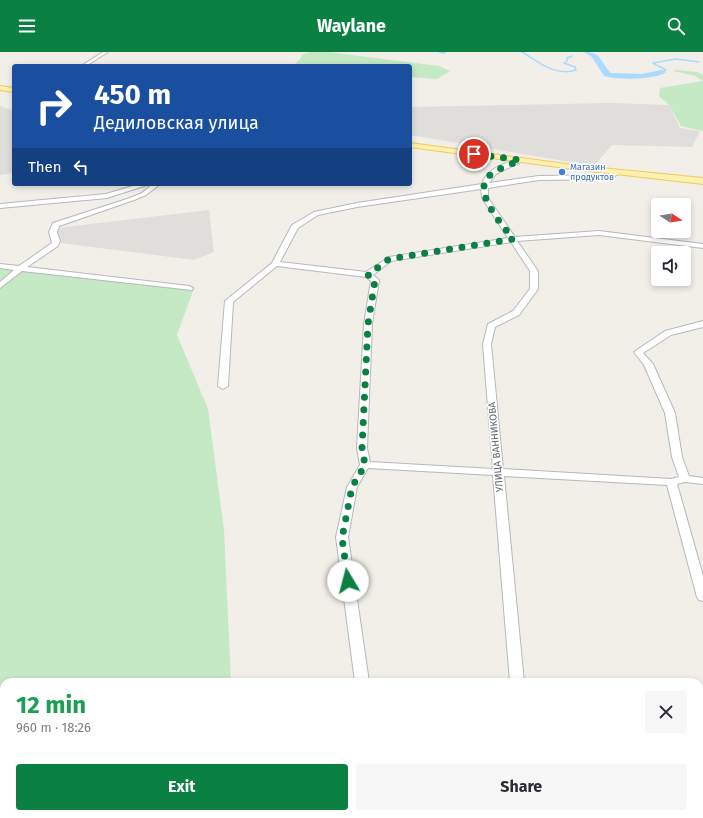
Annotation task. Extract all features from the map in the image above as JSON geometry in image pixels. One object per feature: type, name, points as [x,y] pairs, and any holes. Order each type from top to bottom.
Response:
[{"type":"main road","points":[[0,88],[12,90]]},
{"type":"main road","points":[[412,145],[520,160],[703,181]]},
{"type":"street","points":[[86,64],[106,52]]},
{"type":"street","points":[[483,187],[488,177],[494,172],[520,160]]},
{"type":"street","points":[[223,386],[228,300],[275,264],[295,227],[316,213],[357,205],[545,178],[609,177],[619,172]]},
{"type":"street","points":[[0,206],[107,196],[140,186]]},
{"type":"street","points":[[0,286],[30,260],[55,244],[56,241],[53,232],[56,225],[132,199],[144,194],[154,186]]},
{"type":"street","name":"УЛИЦА ВАННИКОВА","points":[[483,187],[485,198],[534,271],[534,289],[516,313],[491,326],[487,344],[517,678]]},
{"type":"street","points":[[368,275],[389,259],[513,239],[599,233],[703,246]]},
{"type":"street","points":[[275,264],[368,275],[375,280],[368,324],[362,448],[365,465],[352,487],[342,538],[361,678]]},
{"type":"street","points":[[0,266],[189,288]]},
{"type":"street","points":[[685,479],[677,457],[670,413],[648,364],[638,352],[668,333],[703,324]]},
{"type":"street","points":[[365,465],[671,482],[685,479],[703,481]]},
{"type":"street","points":[[671,482],[703,597]]},
{"type":"shaded area","points":[[612,103],[669,105],[680,128],[700,131],[692,147],[612,145],[594,166],[412,135],[412,107]]},
{"type":"shaded area","points":[[0,106],[12,110],[12,173],[0,175]]},
{"type":"shaded area","points":[[209,210],[214,252],[194,260],[61,243],[57,228]]},
{"type":"green space","points":[[310,52],[328,52],[439,66],[450,71],[437,79],[412,77],[412,64],[295,64],[302,55]]},
{"type":"green space","points":[[673,71],[697,72],[703,75],[703,81],[695,76]]},
{"type":"green space","points":[[703,81],[703,131],[681,126],[669,105],[659,96],[660,88]]},
{"type":"green space","points":[[0,264],[194,288],[177,335],[208,409],[224,530],[231,678],[0,678]]},
{"type":"waterway","points":[[522,52],[541,64],[561,72],[576,70],[575,67],[564,63],[567,61],[567,58],[572,56]]},
{"type":"waterway","points":[[588,52],[595,56],[607,74],[610,75],[642,76],[662,72]]},
{"type":"waterway","points":[[662,72],[666,70],[653,63],[676,59],[699,62]]},
{"type":"place","name":"Магазин продуктов","points":[[562,172]]},
{"type":"route","points":[[348,581],[342,538],[352,487],[365,465],[362,448],[368,324],[375,280],[368,275],[389,259],[513,239],[485,198],[483,187],[488,177],[494,172],[520,160],[474,154]]}]
